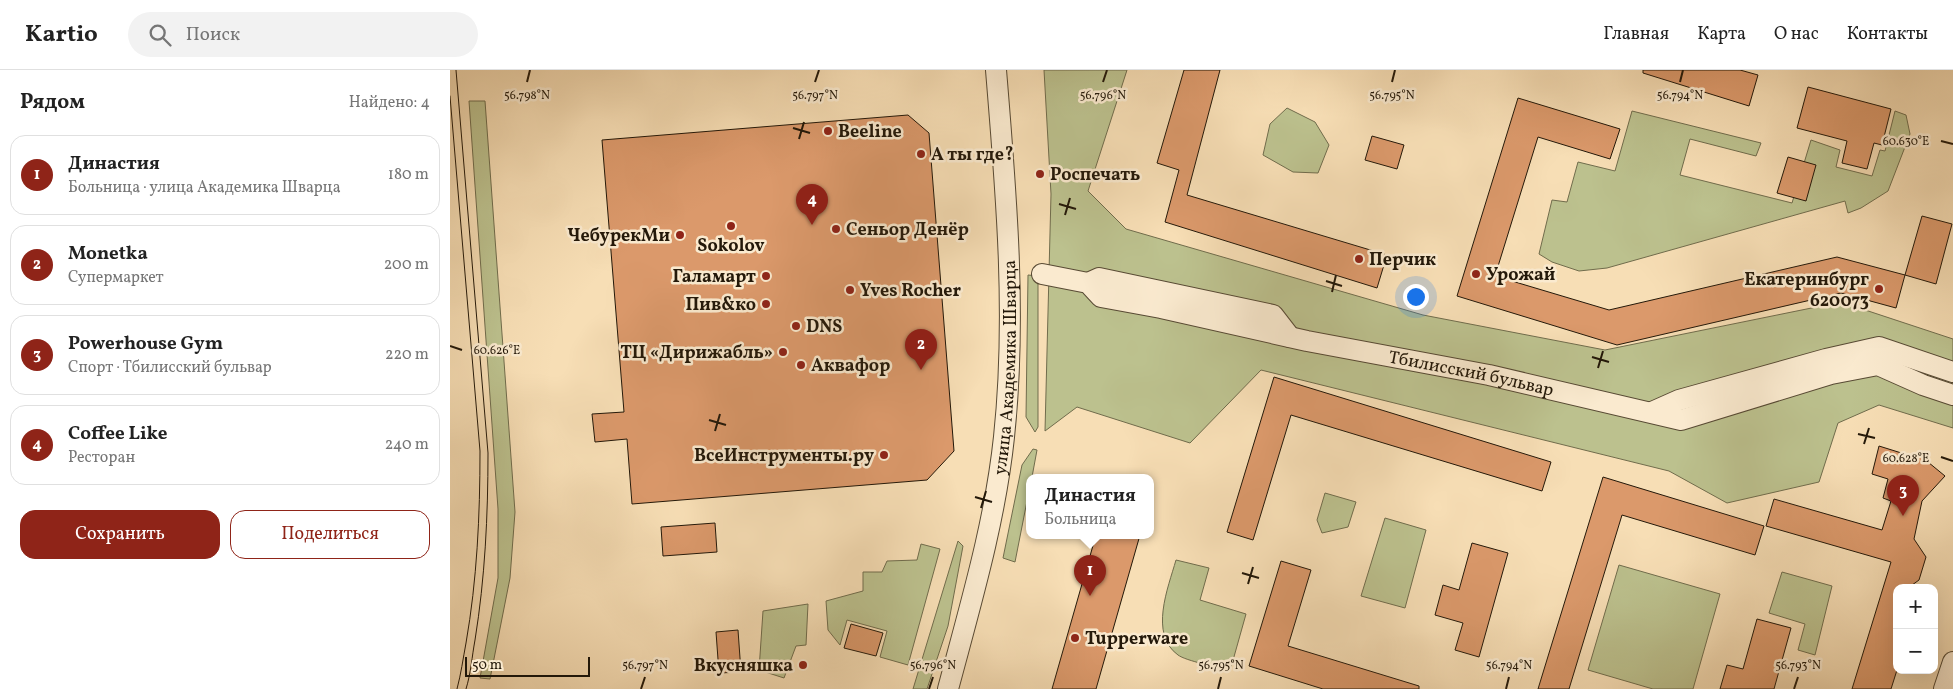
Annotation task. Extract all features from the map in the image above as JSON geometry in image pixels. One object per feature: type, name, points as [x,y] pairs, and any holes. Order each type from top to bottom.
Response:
[{"type":"street","name":"улица Академика Шварца","points":[[948,689],[988,536],[1004,438],[1010,342],[1008,247],[996,70]]},
{"type":"street","name":"Тбилисский бульвар","points":[[1042,274],[1088,283],[1101,297],[1162,308],[1290,337],[1490,376],[1682,420],[1831,374],[1878,365],[1953,395]]},
{"type":"street","points":[[1652,412],[1679,400],[1826,359],[1879,347],[1953,372]]},
{"type":"street","points":[[1944,689],[1953,662]]},
{"type":"green space","points":[[1044,70],[1127,70],[1088,191],[1126,229],[1423,315],[1605,350],[1841,302],[1953,339],[1953,428],[1879,405],[1838,423],[1819,482],[1727,503],[1669,471],[1261,370],[1190,443],[1077,407],[1045,431],[1051,194]]},
{"type":"green space","points":[[469,101],[485,101],[515,512],[510,578],[490,679],[480,678],[498,578],[498,509]]},
{"type":"green space","points":[[1287,108],[1315,122],[1329,145],[1318,173],[1293,172],[1263,155],[1270,124]]},
{"type":"green space","points":[[1632,111],[1761,143],[1756,156],[1690,139],[1680,175],[1792,203],[1811,140],[1840,150],[1836,167],[1872,176],[1880,150],[1885,151],[1895,111],[1906,115],[1910,134],[1888,191],[1861,208],[1848,213],[1845,201],[1607,268],[1579,271],[1552,262],[1539,254],[1552,200],[1567,202],[1578,162],[1615,171]]},
{"type":"green space","points":[[1028,275],[1038,276],[1038,427],[1035,432],[1026,417]]},
{"type":"green space","points":[[1033,449],[1037,450],[1033,474],[1026,474],[1026,506],[1015,562],[1003,558],[1022,465]]},
{"type":"green space","points":[[1325,493],[1356,502],[1348,527],[1322,533],[1317,520]]},
{"type":"green space","points":[[1385,518],[1426,530],[1405,608],[1361,596]]},
{"type":"green space","points":[[958,541],[963,546],[948,626],[927,689],[913,689]]},
{"type":"green space","points":[[921,544],[940,549],[908,665],[880,657],[887,631],[847,620],[840,645],[828,630],[826,601],[863,591],[863,572],[882,572],[887,561],[917,560]]},
{"type":"green space","points":[[1176,560],[1209,568],[1200,600],[1246,614],[1230,671],[1182,657],[1169,646],[1164,635],[1163,610]]},
{"type":"green space","points":[[1619,565],[1720,594],[1693,689],[1653,689],[1588,670]]},
{"type":"green space","points":[[1782,572],[1832,586],[1815,655],[1798,650],[1805,624],[1769,613]]},
{"type":"green space","points":[[808,604],[806,645],[796,646],[784,678],[759,670],[763,611]]},
{"type":"building","points":[[1184,70],[1220,70],[1187,195],[1387,255],[1377,288],[1165,222],[1179,170],[1157,163]]},
{"type":"building","points":[[1643,70],[1740,70],[1758,75],[1749,106],[1643,73]]},
{"type":"building","points":[[1808,87],[1891,109],[1882,145],[1874,143],[1867,169],[1842,163],[1847,141],[1797,128]]},
{"type":"building","points":[[1518,98],[1620,129],[1610,159],[1538,137],[1495,276],[1609,310],[1837,257],[1905,275],[1896,308],[1841,293],[1617,345],[1457,296]]},
{"type":"building","name":"ТЦ «Дирижабль»","points":[[908,115],[929,133],[954,451],[927,480],[632,504],[627,439],[595,442],[592,414],[624,412],[602,140]]},
{"type":"building","points":[[1372,136],[1404,145],[1397,169],[1365,160]]},
{"type":"building","points":[[1788,157],[1816,165],[1806,201],[1777,193]]},
{"type":"building","points":[[1922,216],[1952,224],[1936,284],[1905,275]]},
{"type":"building","points":[[1274,377],[1551,462],[1542,491],[1291,415],[1253,540],[1227,532]]},
{"type":"building","points":[[1879,446],[1911,456],[1917,453],[1945,476],[1922,501],[1914,539],[1926,557],[1919,580],[1914,584],[1893,584],[1893,674],[1896,674],[1891,689],[1852,689],[1891,562],[1766,526],[1774,499],[1882,530],[1891,501],[1883,498],[1888,479],[1872,474]]},
{"type":"building","points":[[1603,477],[1764,526],[1755,555],[1622,515],[1569,689],[1538,689]]},
{"type":"building","points":[[715,523],[717,552],[663,556],[661,527]]},
{"type":"building","points":[[1095,539],[1139,539],[1096,689],[1052,689]]},
{"type":"building","points":[[1472,543],[1508,553],[1479,657],[1455,650],[1463,623],[1435,615],[1443,585],[1459,590]]},
{"type":"building","points":[[1281,561],[1311,570],[1288,646],[1419,686],[1419,689],[1323,689],[1249,666]]},
{"type":"building","points":[[1757,619],[1791,628],[1774,689],[1720,689],[1727,665],[1743,669]]},
{"type":"building","points":[[851,624],[883,633],[876,656],[844,648]]},
{"type":"building","points":[[738,630],[741,672],[719,673],[716,632]]},
{"type":"tram line","points":[[456,70],[488,453],[484,570],[466,689]]},
{"type":"tram line","points":[[450,96],[480,451],[475,572],[470,619],[457,689]]},
{"type":"place","name":"Beeline","points":[[828,131]]},
{"type":"place","name":"А ты где?","points":[[921,154]]},
{"type":"place","name":"Роспечать","points":[[1040,174]]},
{"type":"place","name":"Coffee Like","points":[[812,225]]},
{"type":"place","name":"Sokolov","points":[[731,226]]},
{"type":"place","name":"Сеньор Денёр","points":[[836,229]]},
{"type":"place","name":"ЧебурекМи","points":[[680,235]]},
{"type":"place","name":"Перчик","points":[[1359,259]]},
{"type":"place","name":"Урожай","points":[[1476,274]]},
{"type":"place","name":"Галамарт","points":[[766,276]]},
{"type":"place","name":"Екатеринбург 620073","points":[[1879,289]]},
{"type":"place","name":"Yves Rocher","points":[[850,290]]},
{"type":"place","name":"Пив&ко","points":[[766,304]]},
{"type":"place","name":"DNS","points":[[796,326]]},
{"type":"place","name":"ТЦ «Дирижабль»","points":[[783,352]]},
{"type":"place","name":"Аквафор","points":[[801,365]]},
{"type":"place","name":"Monetka","points":[[921,370]]},
{"type":"place","name":"ВсеИнструменты.ру","points":[[884,455]]},
{"type":"place","name":"Powerhouse Gym","points":[[1903,516]]},
{"type":"place","name":"Династия","points":[[1090,596]]},
{"type":"place","name":"Tupperware","points":[[1075,638]]},
{"type":"place","name":"Вкусняшка","points":[[803,665]]}]
